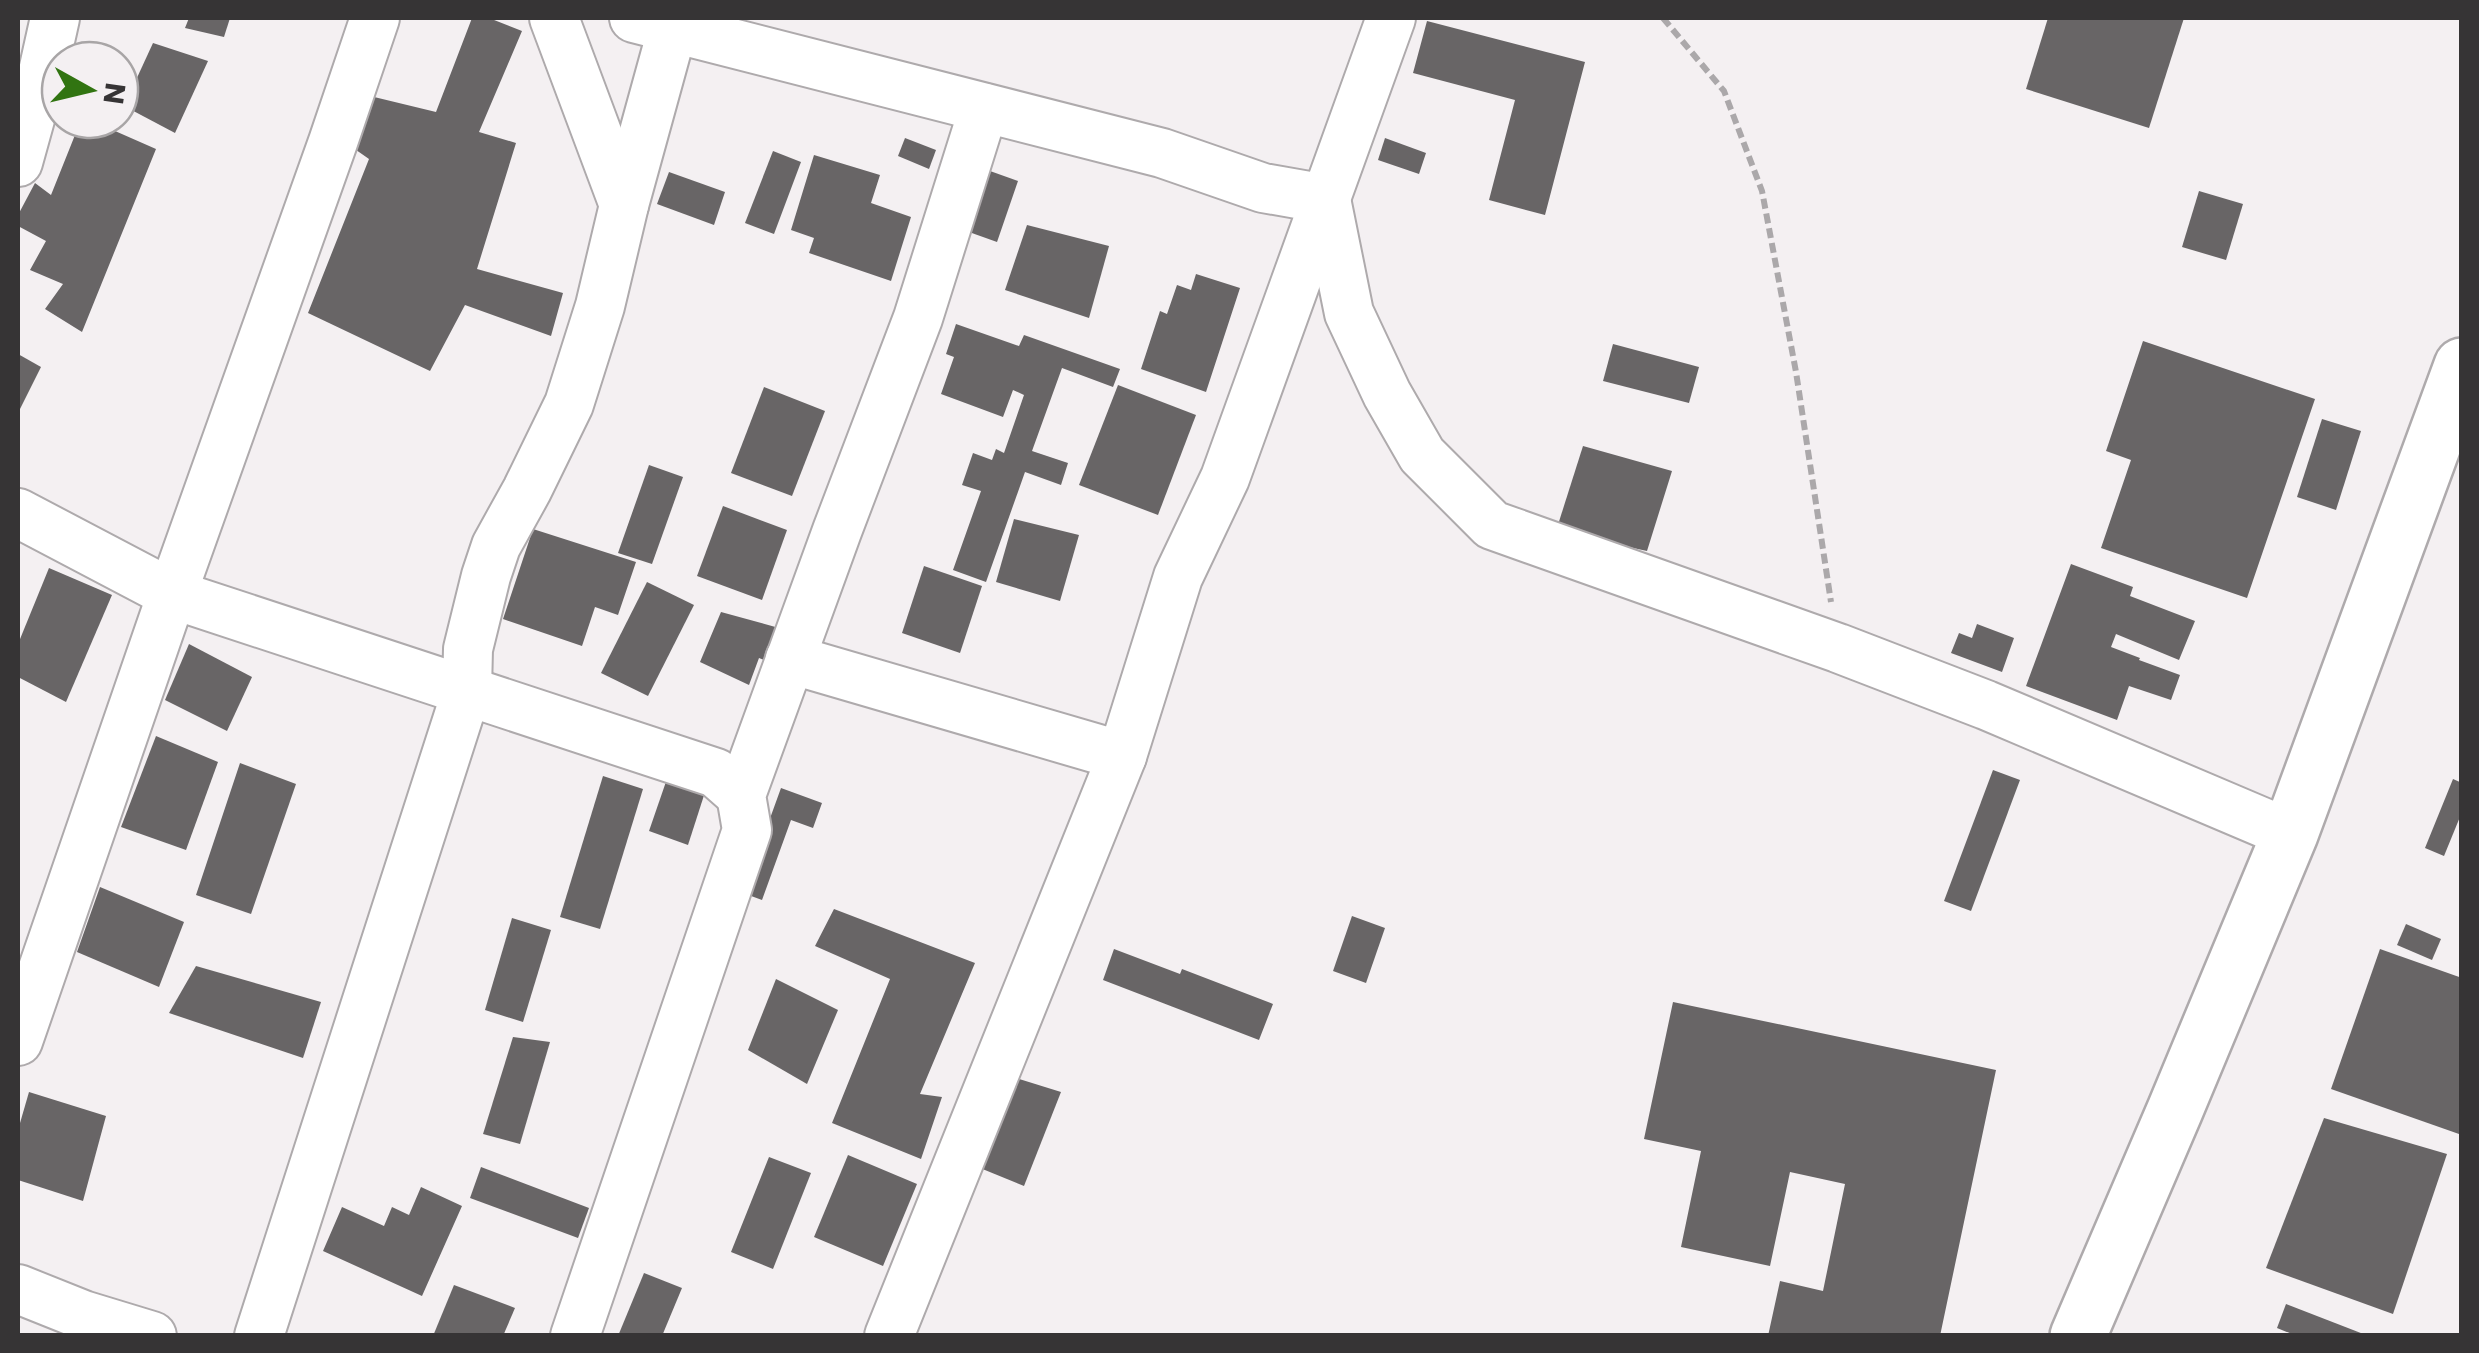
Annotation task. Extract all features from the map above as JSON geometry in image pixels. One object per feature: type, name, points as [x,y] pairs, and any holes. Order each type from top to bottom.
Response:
[{"type":"main road","points":[[2078,1336],[2290,834],[2452,424],[2462,366]]},
{"type":"street","points":[[18,162],[54,18]]},
{"type":"street","points":[[18,1041],[374,18]]},
{"type":"street","points":[[554,18],[624,205]]},
{"type":"street","points":[[889,1336],[1122,756],[1178,577],[1226,478],[1391,18]]},
{"type":"street","points":[[259,1336],[467,690],[468,648],[486,576],[496,546],[528,490],[568,404],[600,306],[624,205],[654,22],[1162,153],[1263,188],[1326,200]]},
{"type":"street","points":[[575,1336],[747,830],[741,795],[918,318],[984,108]]},
{"type":"street","points":[[1326,200],[1349,314],[1387,394],[1422,455],[1492,525],[1986,705],[2290,834]]},
{"type":"street","points":[[18,513],[172,594],[716,773],[741,795]]},
{"type":"street","points":[[790,659],[1122,756]]},
{"type":"street","points":[[18,1289],[83,1315],[152,1336]]},
{"type":"path","points":[[1663,18],[1724,91],[1762,191],[1796,372],[1838,648]]},
{"type":"building","points":[[189,18],[230,18],[224,37],[185,28]]},
{"type":"building","points":[[472,18],[489,18],[522,31],[479,132],[516,143],[477,269],[563,293],[551,336],[465,305],[430,371],[308,313],[369,159],[349,145],[370,96],[436,112]]},
{"type":"building","points":[[2048,18],[2184,18],[2149,128],[2026,89]]},
{"type":"building","points":[[1427,21],[1585,62],[1545,215],[1489,200],[1515,100],[1413,73]]},
{"type":"building","points":[[153,43],[208,61],[175,133],[140,114],[140,71]]},
{"type":"building","points":[[905,138],[936,150],[929,169],[898,156]]},
{"type":"building","points":[[1385,138],[1426,153],[1419,174],[1378,160]]},
{"type":"building","points":[[73,140],[136,140],[156,149],[82,332],[45,309],[63,284],[30,270],[46,241],[18,226],[18,215],[35,183],[51,195]]},
{"type":"building","points":[[773,151],[801,162],[774,234],[745,223]]},
{"type":"building","points":[[814,155],[880,175],[871,203],[911,217],[891,281],[809,253],[814,238],[791,230]]},
{"type":"building","points":[[990,171],[1018,181],[997,242],[969,232]]},
{"type":"building","points":[[669,172],[725,192],[714,225],[657,204]]},
{"type":"building","points":[[2199,191],[2243,204],[2226,260],[2182,247]]},
{"type":"building","points":[[1027,225],[1109,246],[1089,318],[1005,290]]},
{"type":"building","points":[[1196,274],[1240,288],[1206,392],[1141,369],[1160,311],[1167,314],[1177,285],[1191,290]]},
{"type":"building","points":[[956,324],[1019,346],[1024,335],[1120,369],[1113,387],[1062,368],[1032,451],[1068,463],[1061,485],[1025,472],[986,582],[953,570],[981,491],[962,485],[973,453],[992,460],[996,449],[1004,453],[1024,395],[1013,390],[1003,417],[941,394],[954,357],[946,354]]},
{"type":"building","points":[[2143,341],[2315,399],[2247,598],[2101,548],[2131,460],[2106,451]]},
{"type":"building","points":[[1613,344],[1699,367],[1689,403],[1603,381]]},
{"type":"building","points":[[18,354],[41,367],[18,413]]},
{"type":"building","points":[[1118,385],[1196,415],[1158,515],[1079,485]]},
{"type":"building","points":[[764,387],[825,411],[792,496],[731,473]]},
{"type":"building","points":[[2322,419],[2361,431],[2336,510],[2297,497]]},
{"type":"building","points":[[1583,446],[1672,471],[1647,551],[1556,531]]},
{"type":"building","points":[[649,465],[683,477],[652,564],[618,553]]},
{"type":"building","points":[[723,506],[787,530],[762,600],[697,576]]},
{"type":"building","points":[[1014,519],[1079,535],[1060,601],[996,582]]},
{"type":"building","points":[[533,529],[636,562],[618,615],[595,607],[582,646],[503,619]]},
{"type":"building","points":[[2071,564],[2133,587],[2130,596],[2195,621],[2179,660],[2116,634],[2111,647],[2180,675],[2171,700],[2129,686],[2117,720],[2026,686]]},
{"type":"building","points":[[924,566],[982,586],[960,653],[902,633]]},
{"type":"building","points":[[49,568],[112,595],[66,702],[18,677],[18,644]]},
{"type":"building","points":[[647,582],[694,605],[648,696],[601,673]]},
{"type":"building","points":[[721,612],[779,628],[774,664],[759,658],[749,685],[700,662]]},
{"type":"building","points":[[1977,624],[2014,638],[2002,672],[1951,653],[1959,633],[1972,638]]},
{"type":"building","points":[[189,644],[252,677],[227,731],[165,700]]},
{"type":"building","points":[[156,736],[218,762],[186,850],[121,827]]},
{"type":"building","points":[[240,763],[296,784],[251,914],[196,895]]},
{"type":"building","points":[[1993,770],[2020,780],[1971,911],[1944,901]]},
{"type":"building","points":[[669,773],[707,786],[688,845],[649,831]]},
{"type":"building","points":[[603,776],[643,789],[600,929],[560,917]]},
{"type":"building","points":[[2453,779],[2462,783],[2462,812],[2444,856],[2425,848]]},
{"type":"building","points":[[781,788],[822,803],[813,828],[791,820],[762,900],[743,893]]},
{"type":"building","points":[[100,887],[184,922],[159,987],[77,952]]},
{"type":"building","points":[[834,909],[975,963],[920,1094],[942,1097],[921,1159],[832,1123],[890,979],[815,946]]},
{"type":"building","points":[[1352,916],[1385,928],[1366,983],[1333,971]]},
{"type":"building","points":[[512,918],[551,930],[523,1022],[485,1010]]},
{"type":"building","points":[[2406,924],[2441,939],[2432,960],[2397,945]]},
{"type":"building","points":[[1114,949],[1180,974],[1182,969],[1273,1004],[1259,1040],[1103,980]]},
{"type":"building","points":[[2380,949],[2462,978],[2459,1134],[2331,1089]]},
{"type":"building","points":[[196,966],[321,1002],[303,1058],[169,1013]]},
{"type":"building","points":[[776,979],[838,1010],[807,1084],[748,1050]]},
{"type":"building","points":[[1673,1002],[1996,1070],[1940,1336],[1768,1336],[1780,1281],[1823,1291],[1845,1184],[1790,1172],[1770,1266],[1681,1247],[1701,1151],[1644,1139]]},
{"type":"building","points":[[513,1037],[550,1042],[520,1144],[483,1134]]},
{"type":"building","points":[[1013,1077],[1061,1092],[1024,1186],[980,1168]]},
{"type":"building","points":[[29,1092],[106,1116],[83,1201],[18,1180],[18,1130]]},
{"type":"building","points":[[2324,1118],[2447,1154],[2393,1314],[2266,1268]]},
{"type":"building","points":[[848,1155],[917,1184],[883,1266],[814,1237]]},
{"type":"building","points":[[769,1157],[811,1173],[773,1269],[731,1252]]},
{"type":"building","points":[[481,1167],[589,1208],[578,1238],[470,1198]]},
{"type":"building","points":[[421,1187],[462,1206],[422,1296],[323,1251],[342,1207],[384,1226],[392,1207],[409,1215]]},
{"type":"building","points":[[644,1273],[682,1288],[662,1336],[618,1336]]},
{"type":"building","points":[[454,1285],[515,1308],[503,1336],[433,1336]]},
{"type":"building","points":[[2286,1304],[2366,1335],[2297,1336],[2277,1328]]}]
